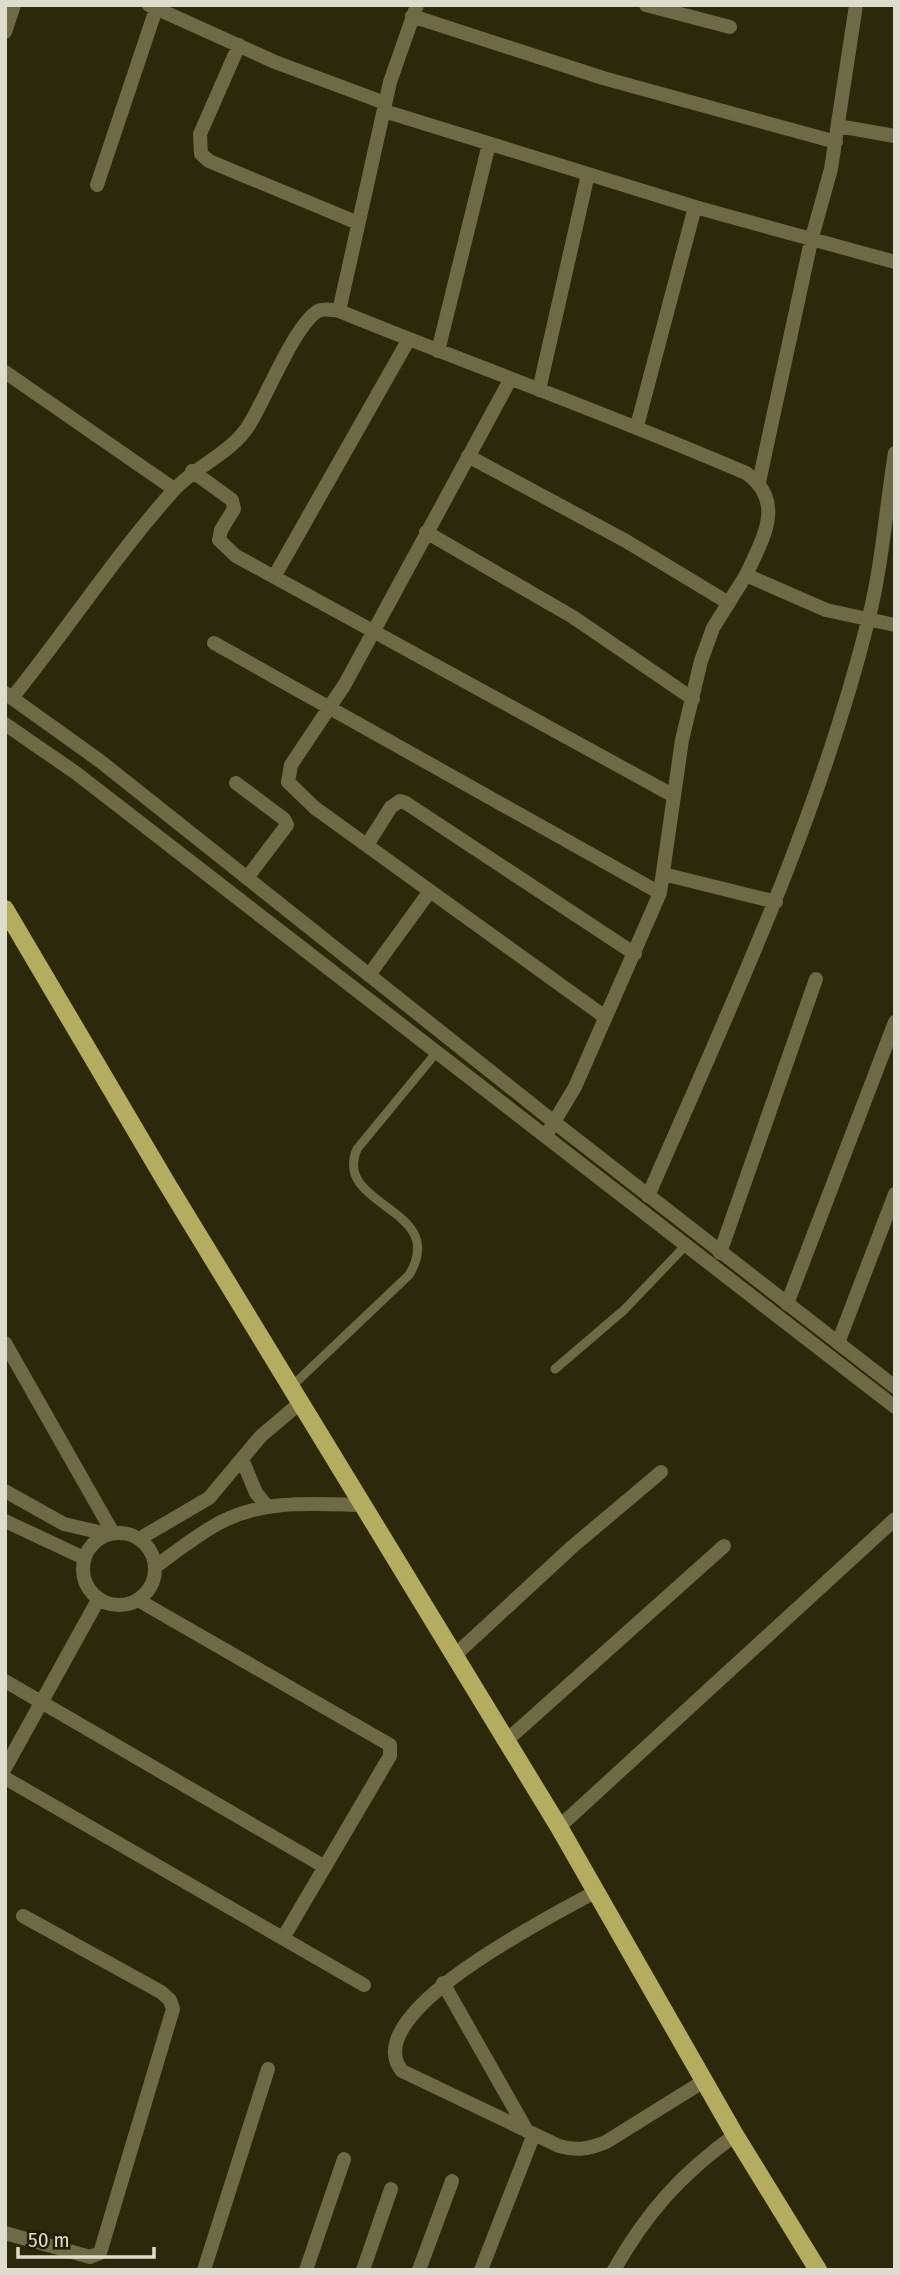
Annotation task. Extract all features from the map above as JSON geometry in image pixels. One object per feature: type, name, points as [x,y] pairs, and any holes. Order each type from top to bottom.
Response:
[{"type":"main road","points":[[5,909],[559,1827],[735,2135],[818,2270]]},
{"type":"street","points":[[5,32],[14,5]]},
{"type":"street","points":[[646,5],[730,27]]},
{"type":"street","points":[[759,482],[811,241],[824,200],[836,142],[856,5]]},
{"type":"street","points":[[97,185],[152,7],[384,107],[489,144],[811,241],[895,262]]},
{"type":"street","points":[[339,311],[384,107],[415,11],[603,78],[836,142]]},
{"type":"street","points":[[239,45],[200,134],[201,154],[209,161],[358,223]]},
{"type":"street","points":[[838,126],[895,136]]},
{"type":"street","points":[[438,351],[489,144]]},
{"type":"street","points":[[539,390],[588,174]]},
{"type":"street","points":[[637,426],[695,207]]},
{"type":"street","points":[[545,1137],[554,1122],[575,1087],[660,893],[674,796],[701,662],[713,628],[746,575],[767,529],[769,509],[766,493],[759,482],[746,474],[637,426],[510,380],[339,311],[319,311],[296,338],[248,428],[229,446],[192,471],[174,489],[115,560],[52,648],[8,696],[100,761],[554,1122],[720,1253],[895,1387]]},
{"type":"street","points":[[274,577],[409,339]]},
{"type":"street","points":[[5,372],[174,489]]},
{"type":"street","points":[[510,380],[372,631],[355,667],[291,765],[287,774],[288,782],[293,790],[367,845],[605,1017]]},
{"type":"street","points":[[648,1196],[776,902],[869,620],[895,453]]},
{"type":"street","points":[[468,456],[637,548],[727,602]]},
{"type":"street","points":[[192,471],[232,500],[234,509],[221,530],[219,540],[223,547],[674,796]]},
{"type":"street","points":[[426,533],[573,617],[693,699]]},
{"type":"street","points":[[746,575],[826,610],[895,625]]},
{"type":"street","points":[[214,643],[660,893]]},
{"type":"street","points":[[5,724],[76,773],[895,1406]]},
{"type":"street","points":[[236,783],[284,819],[287,825],[247,878]]},
{"type":"street","points":[[367,845],[391,807],[400,802],[406,803],[635,954]]},
{"type":"street","points":[[663,874],[776,902]]},
{"type":"street","points":[[369,975],[430,891]]},
{"type":"street","points":[[720,1253],[816,979]]},
{"type":"street","points":[[787,1304],[895,1022]]},
{"type":"street","points":[[838,1343],[895,1194]]},
{"type":"street","points":[[5,1343],[110,1534]]},
{"type":"street","points":[[139,1539],[209,1498],[296,1395]]},
{"type":"street","points":[[242,1458],[256,1493],[267,1506]]},
{"type":"street","points":[[454,1656],[562,1556],[660,1472]]},
{"type":"street","points":[[5,1491],[64,1524],[110,1534],[129,1534],[139,1539],[153,1556],[155,1567],[150,1588],[138,1600],[121,1606],[99,1600],[84,1581],[83,1558],[89,1548],[110,1534]]},
{"type":"street","points":[[155,1567],[223,1521],[267,1506],[363,1505]]},
{"type":"street","points":[[559,1827],[895,1519]]},
{"type":"street","points":[[5,1521],[83,1558]]},
{"type":"street","points":[[506,1741],[724,1546]]},
{"type":"street","points":[[5,1768],[99,1600]]},
{"type":"street","points":[[138,1600],[390,1745],[390,1756],[283,1938]]},
{"type":"street","points":[[5,1681],[326,1867]]},
{"type":"street","points":[[5,1778],[364,1985]]},
{"type":"street","points":[[596,1892],[443,1983],[416,2011],[398,2038],[394,2049],[395,2063],[402,2071],[559,2146],[589,2149],[606,2142],[704,2081]]},
{"type":"street","points":[[5,2233],[90,2257],[100,2253],[173,2009],[170,2000],[161,1992],[23,1916]]},
{"type":"street","points":[[443,1983],[531,2132]]},
{"type":"street","points":[[204,2270],[268,2069]]},
{"type":"street","points":[[481,2270],[531,2132]]},
{"type":"street","points":[[614,2270],[663,2195],[699,2160],[735,2135]]},
{"type":"street","points":[[306,2270],[344,2159]]},
{"type":"street","points":[[419,2270],[452,2181]]},
{"type":"street","points":[[363,2270],[391,2189]]},
{"type":"lane","points":[[296,1395],[409,1275],[419,1259],[420,1244],[412,1228],[364,1188],[355,1175],[352,1160],[357,1149],[436,1053]]},
{"type":"lane","points":[[555,1369],[624,1310],[685,1245]]}]
